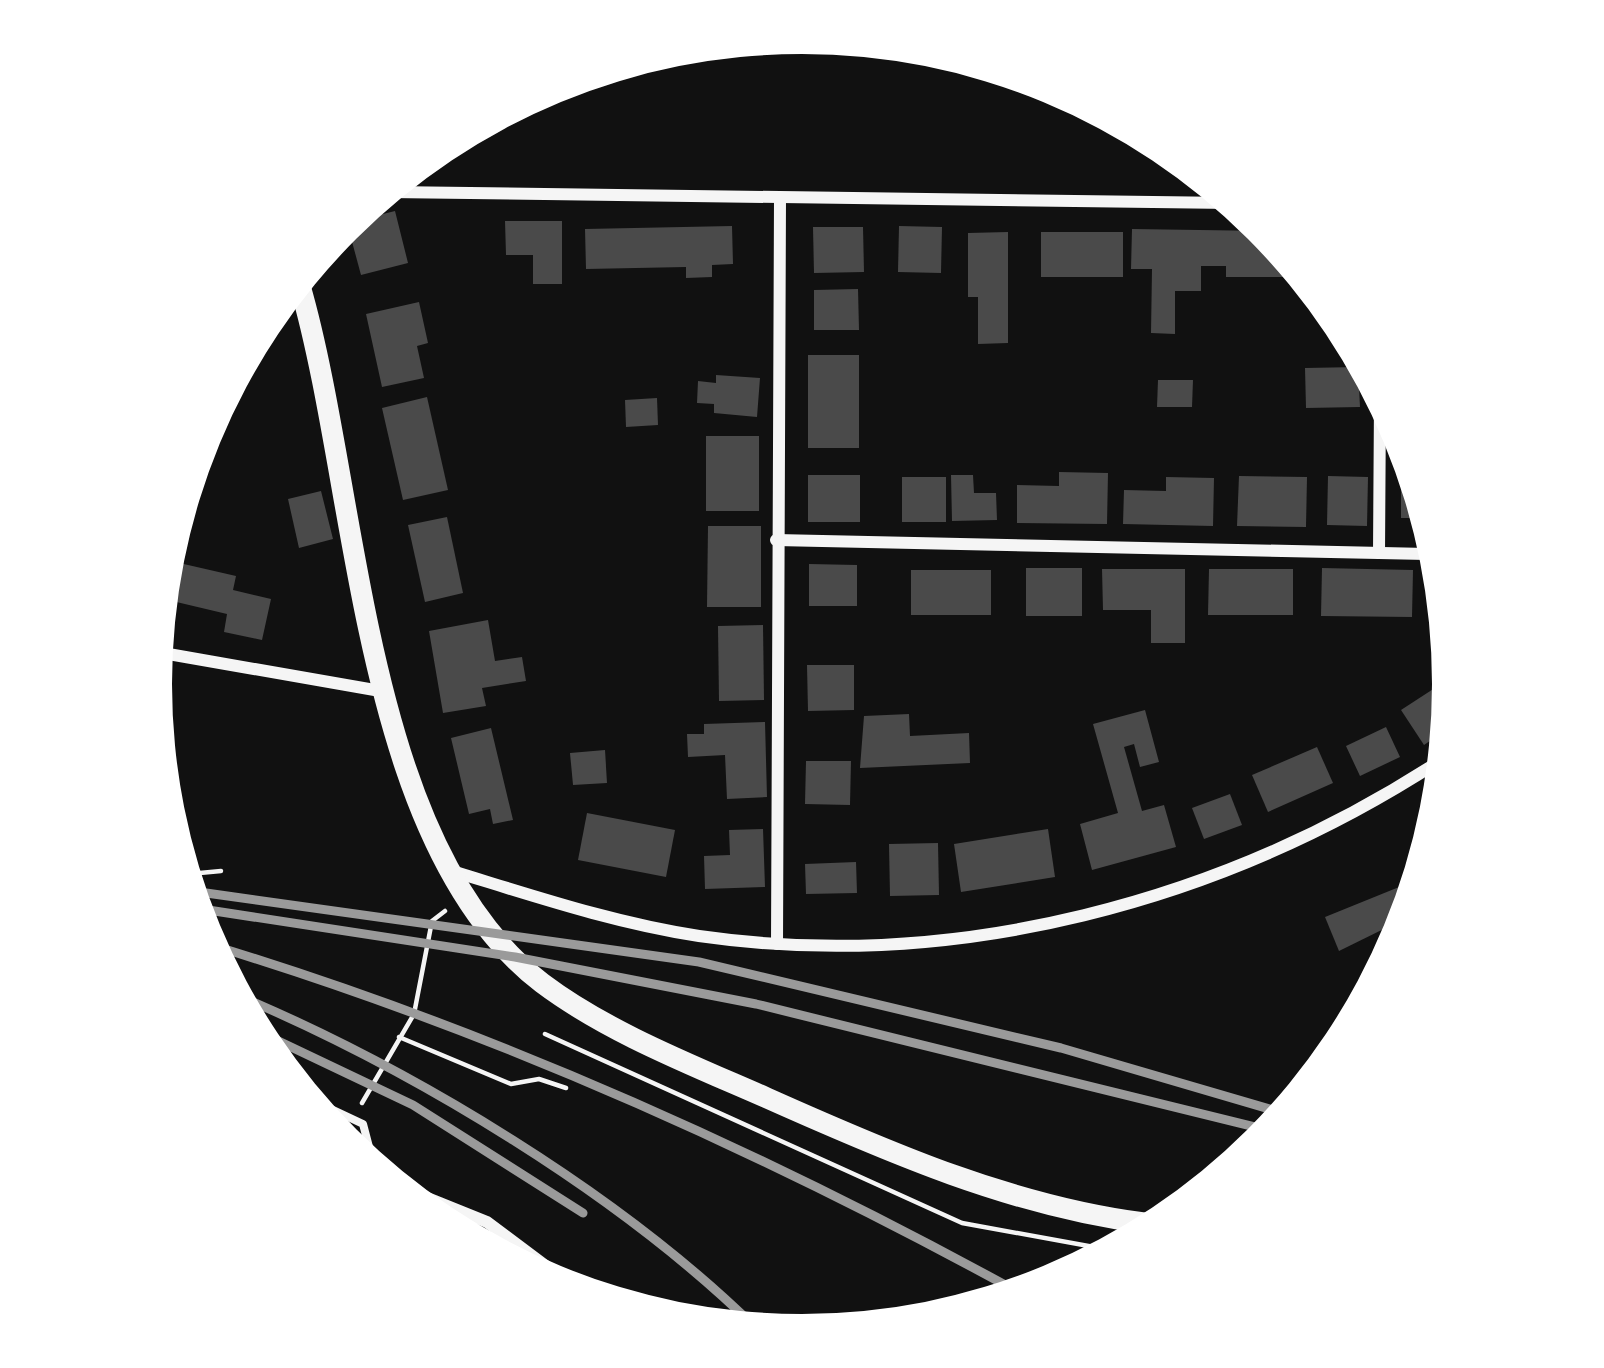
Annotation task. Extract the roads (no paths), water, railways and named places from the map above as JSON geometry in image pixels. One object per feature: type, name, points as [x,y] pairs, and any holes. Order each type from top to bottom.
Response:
[{"type":"street","points":[[408,192],[1208,203]]},
{"type":"street","points":[[777,944],[780,198]]},
{"type":"street","points":[[303,299],[386,692],[420,811],[447,870],[488,930],[554,991],[738,1086],[946,1173],[1133,1220]]},
{"type":"street","points":[[1379,553],[1380,434]]},
{"type":"street","points":[[776,540],[1418,554]]},
{"type":"street","points":[[173,655],[386,692]]},
{"type":"street","points":[[447,870],[604,918],[777,944],[874,944],[993,933],[1147,900],[1329,823],[1427,768]]},
{"type":"street","points":[[452,1208],[487,1222],[523,1249]]},
{"type":"lane","points":[[344,1115],[362,1124],[366,1138]]},
{"type":"railway","points":[[207,893],[699,962],[1061,1048],[1267,1108]]},
{"type":"railway","points":[[214,911],[515,957],[756,1004],[1250,1126]]},
{"type":"railway","points":[[232,952],[417,1014],[622,1097],[823,1190],[1000,1282]]},
{"type":"railway","points":[[260,1005],[378,1062],[513,1140],[642,1229],[737,1311]]},
{"type":"railway","points":[[285,1044],[413,1105],[583,1213]]}]
